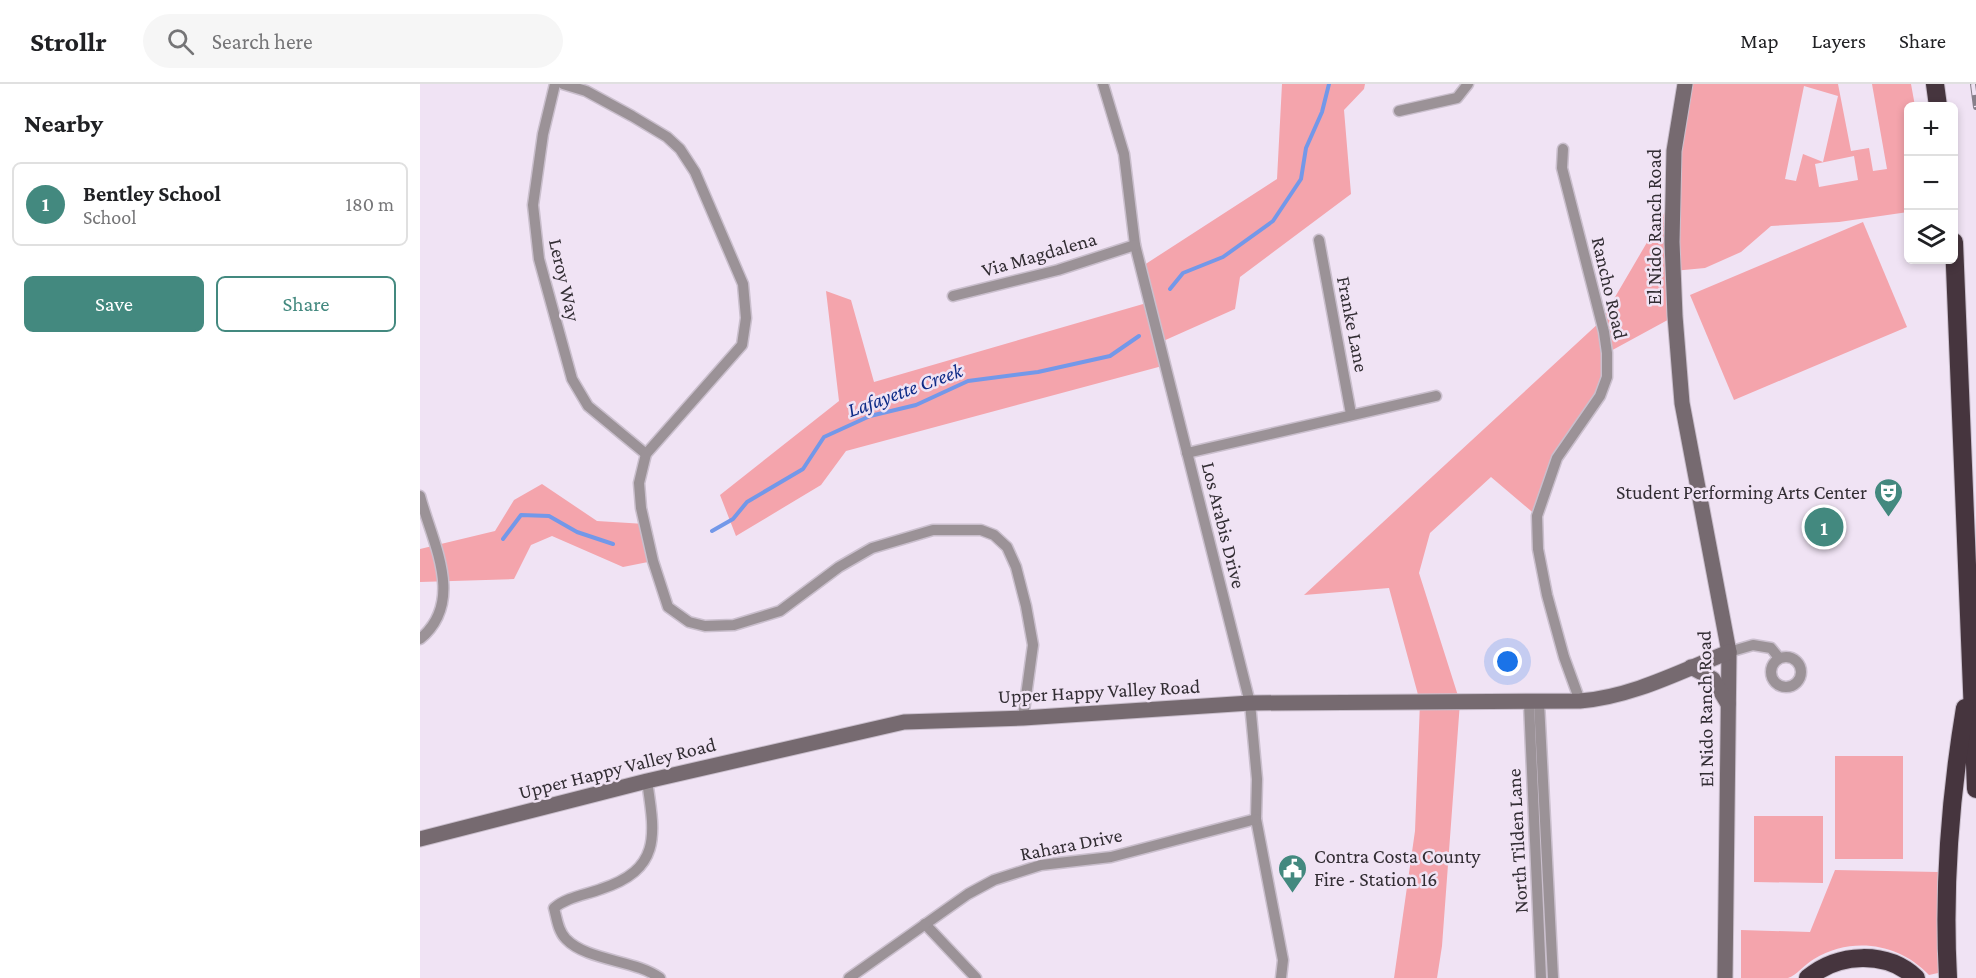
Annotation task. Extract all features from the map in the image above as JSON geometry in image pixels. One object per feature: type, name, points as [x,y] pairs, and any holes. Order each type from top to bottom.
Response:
[{"type":"highway","points":[[1935,84],[1937,102]]},
{"type":"highway","points":[[1954,264],[1976,789]]},
{"type":"highway","points":[[1947,978],[1945,901],[1954,770],[1971,668]]},
{"type":"highway","points":[[1808,978],[1827,966],[1861,957],[1898,966],[1916,978]]},
{"type":"street","name":"Leroy Way","points":[[555,84],[543,134],[533,205],[539,259],[572,379],[588,406],[646,454]]},
{"type":"street","points":[[563,84],[586,91],[632,116],[667,137],[680,149],[694,172],[743,284],[746,318],[742,345],[646,454],[639,483],[641,508],[653,561],[668,607],[689,622],[705,626],[734,625],[780,611],[839,567],[872,548],[897,538],[933,530],[981,530],[994,535],[1006,548],[1016,567],[1033,645],[1023,718]]},
{"type":"street","name":"Los Arabis Drive","points":[[1103,84],[1124,154],[1135,244],[1250,703],[1257,779],[1256,819],[1283,960],[1281,978]]},
{"type":"street","points":[[1399,111],[1457,98],[1468,84]]},
{"type":"street","name":"El Nido Ranch Road","points":[[1685,84],[1674,151],[1672,242],[1675,316],[1682,403],[1729,652],[1725,978]]},
{"type":"street","name":"Rancho Road","points":[[1563,149],[1563,168],[1604,332],[1607,365],[1607,376],[1600,396],[1557,458],[1537,516],[1538,549],[1547,595],[1564,657],[1580,701]]},
{"type":"street","name":"Franke Lane","points":[[1319,240],[1351,414]]},
{"type":"street","name":"Via Magdalena","points":[[952,296],[1058,270],[1135,244]]},
{"type":"street","points":[[1187,453],[1351,414],[1366,414],[1436,396]]},
{"type":"street","points":[[420,496],[441,559],[444,583],[441,609],[434,624],[420,639]]},
{"type":"street","name":"Upper Happy Valley Road","points":[[420,839],[647,781],[904,722],[1023,718],[1250,703],[1580,701],[1601,699],[1625,692],[1753,645],[1771,648],[1779,658]]},
{"type":"street","points":[[1691,667],[1713,679],[1729,705]]},
{"type":"street","points":[[1534,703],[1553,978]]},
{"type":"street","name":"North Tilden Lane","points":[[1534,703],[1541,978]]},
{"type":"street","points":[[647,781],[653,845],[640,868],[623,881],[563,901],[554,908],[558,927],[566,939],[608,960],[651,972],[660,978]]},
{"type":"street","name":"Rahara Drive","points":[[849,978],[968,894],[994,880],[1041,866],[1111,857],[1256,819]]},
{"type":"street","points":[[925,924],[976,978]]},
{"type":"shaded area","points":[[1282,84],[1365,84],[1364,89],[1344,110],[1351,194],[1240,277],[1235,309],[1161,342],[1166,365],[846,451],[821,485],[736,536],[720,495],[839,401],[826,291],[851,300],[874,382],[1150,302],[1141,267],[1277,179]]},
{"type":"shaded area","points":[[1685,84],[1838,84],[1851,151],[1869,148],[1873,171],[1887,169],[1872,84],[1911,84],[1914,102],[1904,102],[1904,213],[1839,222],[1771,226],[1741,252],[1705,268],[1673,271],[1675,316],[1607,353],[1607,377],[1557,458],[1537,516],[1491,477],[1430,533],[1419,573],[1460,702],[1442,946],[1437,978],[1394,978],[1415,831],[1420,702],[1389,588],[1304,595],[1601,321],[1673,198]],"holes":[[[1804,86],[1838,96],[1823,162],[1803,154],[1796,181],[1785,179]],[[1854,156],[1858,180],[1819,187],[1815,164]]]},
{"type":"shaded area","points":[[1863,222],[1907,327],[1734,400],[1690,295]]},
{"type":"shaded area","points":[[542,484],[597,521],[645,524],[653,561],[623,567],[552,536],[531,545],[514,579],[420,582],[420,549],[495,531],[514,500]]},
{"type":"shaded area","points":[[1835,756],[1903,756],[1903,859],[1835,859]]},
{"type":"shaded area","points":[[1754,816],[1823,816],[1823,883],[1754,882]]},
{"type":"shaded area","points":[[1835,870],[1938,872],[1938,973],[1929,975],[1917,964],[1889,950],[1874,946],[1859,946],[1844,947],[1829,952],[1811,961],[1788,978],[1741,978],[1741,930],[1810,932]]},
{"type":"waterway","name":"Lafayette Creek","points":[[1170,289],[1183,273],[1223,257],[1273,221],[1301,179],[1306,148],[1322,112],[1329,84]]},
{"type":"waterway","name":"Lafayette Creek","points":[[712,531],[733,519],[747,502],[803,469],[824,437],[870,416],[916,405],[968,381],[1038,372],[1110,356],[1139,336]]},
{"type":"waterway","name":"Lafayette Creek","points":[[503,539],[521,515],[549,516],[577,532],[613,544]]},
{"type":"railway","points":[[1973,84],[1976,107]]},
{"type":"place","name":"Student Performing Arts Center","points":[[1888,518]]},
{"type":"place","name":"Bentley School","points":[[1824,527]]},
{"type":"place","name":"Contra Costa County Fire - Station 16","points":[[1293,894]]}]
